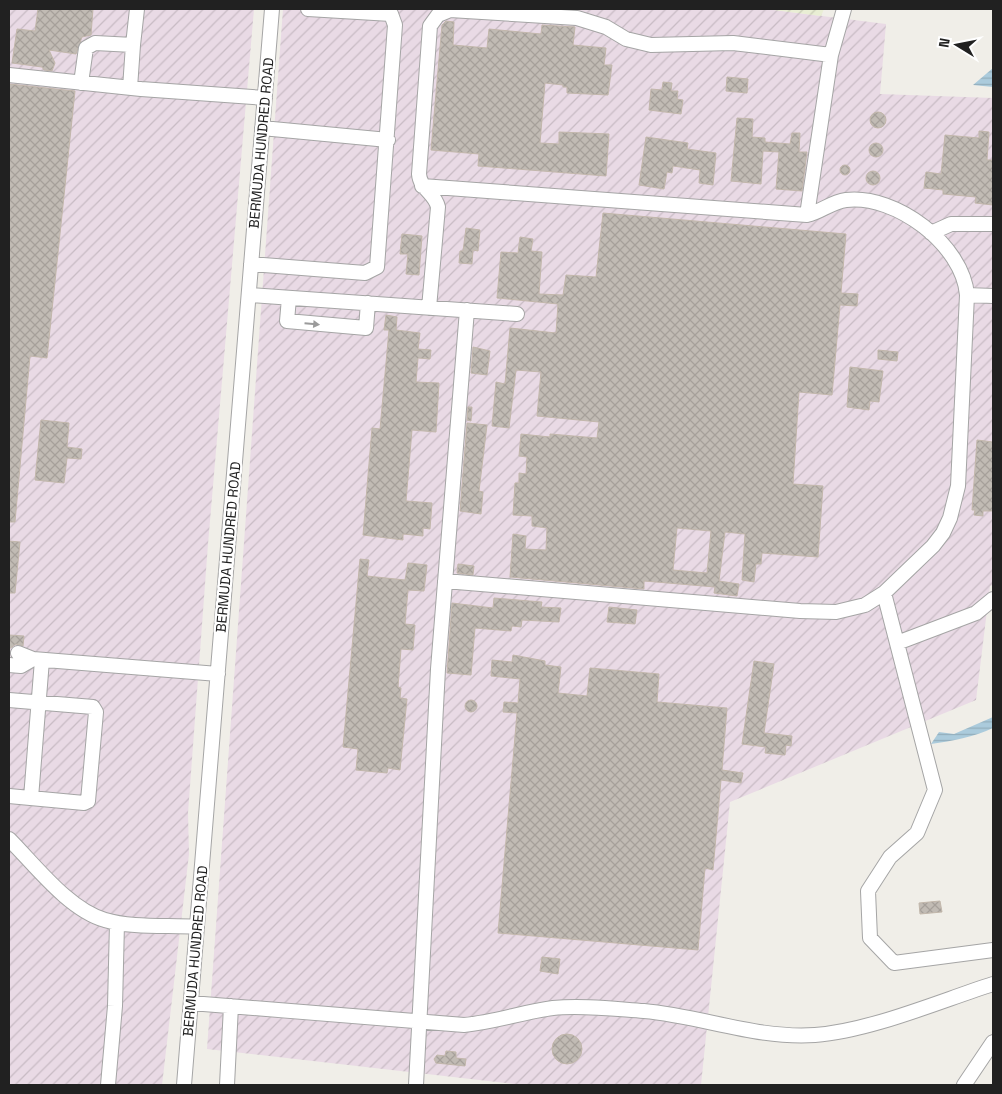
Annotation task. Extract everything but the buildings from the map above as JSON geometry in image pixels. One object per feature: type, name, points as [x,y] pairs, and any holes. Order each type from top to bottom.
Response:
[{"type":"street","points":[[130,88],[137,9]]},
{"type":"street","name":"BERMUDA HUNDRED ROAD","points":[[184,1085],[272,9]]},
{"type":"street","points":[[251,264],[365,273],[377,267],[388,140],[395,24],[391,14],[308,9]]},
{"type":"street","points":[[807,215],[831,56],[844,9]]},
{"type":"street","points":[[429,308],[438,207],[434,197],[422,186],[419,174],[430,26],[438,15],[444,12],[577,18],[606,27],[626,39],[651,45],[733,43],[831,56]]},
{"type":"street","points":[[81,83],[86,48],[95,43],[133,45]]},
{"type":"street","points":[[9,75],[130,88],[265,98]]},
{"type":"street","points":[[262,128],[388,140]]},
{"type":"street","points":[[422,186],[807,215],[846,200],[875,202],[905,213],[931,232],[957,264],[964,279],[967,295],[956,502],[943,533],[933,546],[884,593],[865,605],[851,610],[809,612],[445,581]]},
{"type":"street","points":[[931,232],[951,224],[993,224]]},
{"type":"street","points":[[249,295],[517,314]]},
{"type":"street","points":[[967,295],[993,296]]},
{"type":"street","points":[[289,298],[287,321],[366,328],[368,303]]},
{"type":"street","points":[[416,1085],[438,669],[467,310]]},
{"type":"street","points":[[884,593],[935,790],[917,833],[890,857],[868,891],[870,938],[894,963],[993,950]]},
{"type":"street","points":[[897,643],[976,613],[993,599]]},
{"type":"street","points":[[18,653],[38,659],[218,674]]},
{"type":"street","points":[[9,665],[21,666],[38,659]]},
{"type":"street","points":[[31,798],[38,702],[38,659]]},
{"type":"street","points":[[9,700],[93,707],[96,712],[88,801],[84,803],[9,796]]},
{"type":"street","points":[[9,839],[79,908],[92,916],[117,923],[197,927]]},
{"type":"street","points":[[108,1085],[115,1006],[117,923]]},
{"type":"street","points":[[191,1003],[473,1024],[491,1023],[535,1011],[570,1007],[645,1011],[762,1034],[816,1035],[864,1026],[993,984]]},
{"type":"street","points":[[227,1085],[231,1006]]},
{"type":"street","points":[[964,1085],[993,1042]]},
{"type":"shaded area","points":[[9,9],[254,9],[208,544],[188,813],[189,854],[162,1085],[9,1085]]},
{"type":"shaded area","points":[[283,9],[766,9],[886,24],[880,94],[993,98],[993,585],[990,586],[976,700],[730,802],[701,1085],[523,1085],[207,1049]]},
{"type":"green space","points":[[766,9],[824,9],[821,16]]},
{"type":"water","points":[[993,68],[993,87],[973,85]]},
{"type":"water","points":[[993,717],[993,728],[963,738],[931,744],[939,732],[954,734]]}]
